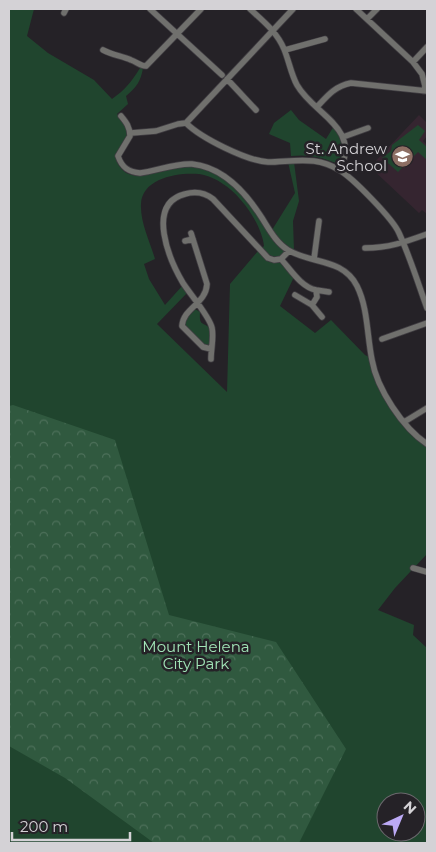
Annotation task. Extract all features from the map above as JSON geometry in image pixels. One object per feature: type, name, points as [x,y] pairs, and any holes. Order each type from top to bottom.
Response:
[{"type":"street","points":[[150,9],[225,77],[256,110]]},
{"type":"street","points":[[103,50],[117,57],[146,66],[200,9]]},
{"type":"street","points":[[250,9],[274,31],[285,50],[296,84],[304,95],[336,126],[343,137],[345,154],[340,170]]},
{"type":"street","points":[[130,133],[156,131],[186,123],[225,77],[274,31],[294,9]]},
{"type":"street","points":[[317,107],[331,91],[351,83],[426,91],[422,74],[413,62],[356,9]]},
{"type":"street","points":[[367,19],[377,9]]},
{"type":"street","points":[[285,50],[325,39]]},
{"type":"street","points":[[413,62],[427,47]]},
{"type":"street","points":[[121,116],[128,123],[130,133],[118,156],[124,167],[132,172],[140,173],[191,164],[216,172],[238,188],[251,202],[274,236],[289,251],[337,266],[349,275],[356,284],[362,303],[372,360],[378,381],[410,430],[427,444]]},
{"type":"street","points":[[186,123],[203,136],[250,158],[268,162],[314,161],[340,170],[389,217],[399,232],[427,308]]},
{"type":"street","points":[[343,137],[368,128]]},
{"type":"street","points":[[211,359],[212,327],[176,268],[164,231],[163,220],[165,210],[176,197],[192,192],[210,196],[268,258],[274,260],[282,259],[289,251]]},
{"type":"street","points":[[314,259],[320,221]]},
{"type":"street","points":[[365,248],[381,248],[427,234]]},
{"type":"street","points":[[185,241],[192,236],[207,284],[205,295],[183,318],[182,326],[203,347],[211,349]]},
{"type":"street","points":[[282,259],[307,287],[329,292]]},
{"type":"street","points":[[312,305],[317,297],[316,290]]},
{"type":"street","points":[[295,295],[312,305],[322,317]]},
{"type":"street","points":[[382,339],[427,323]]},
{"type":"street","points":[[404,422],[427,408]]},
{"type":"street","points":[[412,568],[427,572]]},
{"type":"shaded area","name":"St. Andrew School","points":[[419,115],[427,123],[427,136],[423,141],[427,145],[427,214],[422,210],[419,213],[370,167]]},
{"type":"green space","name":"Mount Helena City Park","points":[[9,9],[34,9],[27,36],[48,53],[94,80],[112,99],[128,85],[140,68],[143,68],[137,84],[126,96],[128,104],[117,114],[127,128],[127,136],[116,157],[123,171],[137,176],[181,167],[194,167],[209,171],[235,187],[247,199],[285,251],[284,255],[274,257],[262,248],[264,246],[262,238],[250,211],[237,195],[218,180],[191,174],[162,178],[148,188],[143,195],[141,204],[144,225],[155,259],[144,264],[149,279],[165,305],[183,285],[187,293],[157,324],[227,392],[230,284],[258,251],[270,262],[281,262],[294,277],[280,306],[315,333],[331,320],[369,357],[372,370],[404,426],[427,445],[427,554],[395,588],[378,610],[414,625],[413,635],[427,648],[427,843],[9,843]]},
{"type":"green space","points":[[291,110],[299,120],[326,139],[334,126],[341,143],[339,162],[336,163],[309,156],[291,156],[290,143],[269,134],[274,123]]},
{"type":"green space","points":[[418,125],[425,131],[419,140],[427,147],[427,160],[418,152],[398,172],[382,158],[391,151],[392,145]]},
{"type":"green space","points":[[288,162],[294,162],[299,201],[293,221],[294,251],[277,237],[272,230],[295,193]]},
{"type":"green space","points":[[195,309],[200,312],[201,322],[211,329],[210,344],[206,346],[185,327],[184,320]]},
{"type":"green space","points":[[13,405],[115,440],[169,615],[276,642],[346,749],[299,843],[154,843],[65,778],[9,746],[9,406]]},
{"type":"place","name":"St. Andrew School","points":[[403,157]]}]
